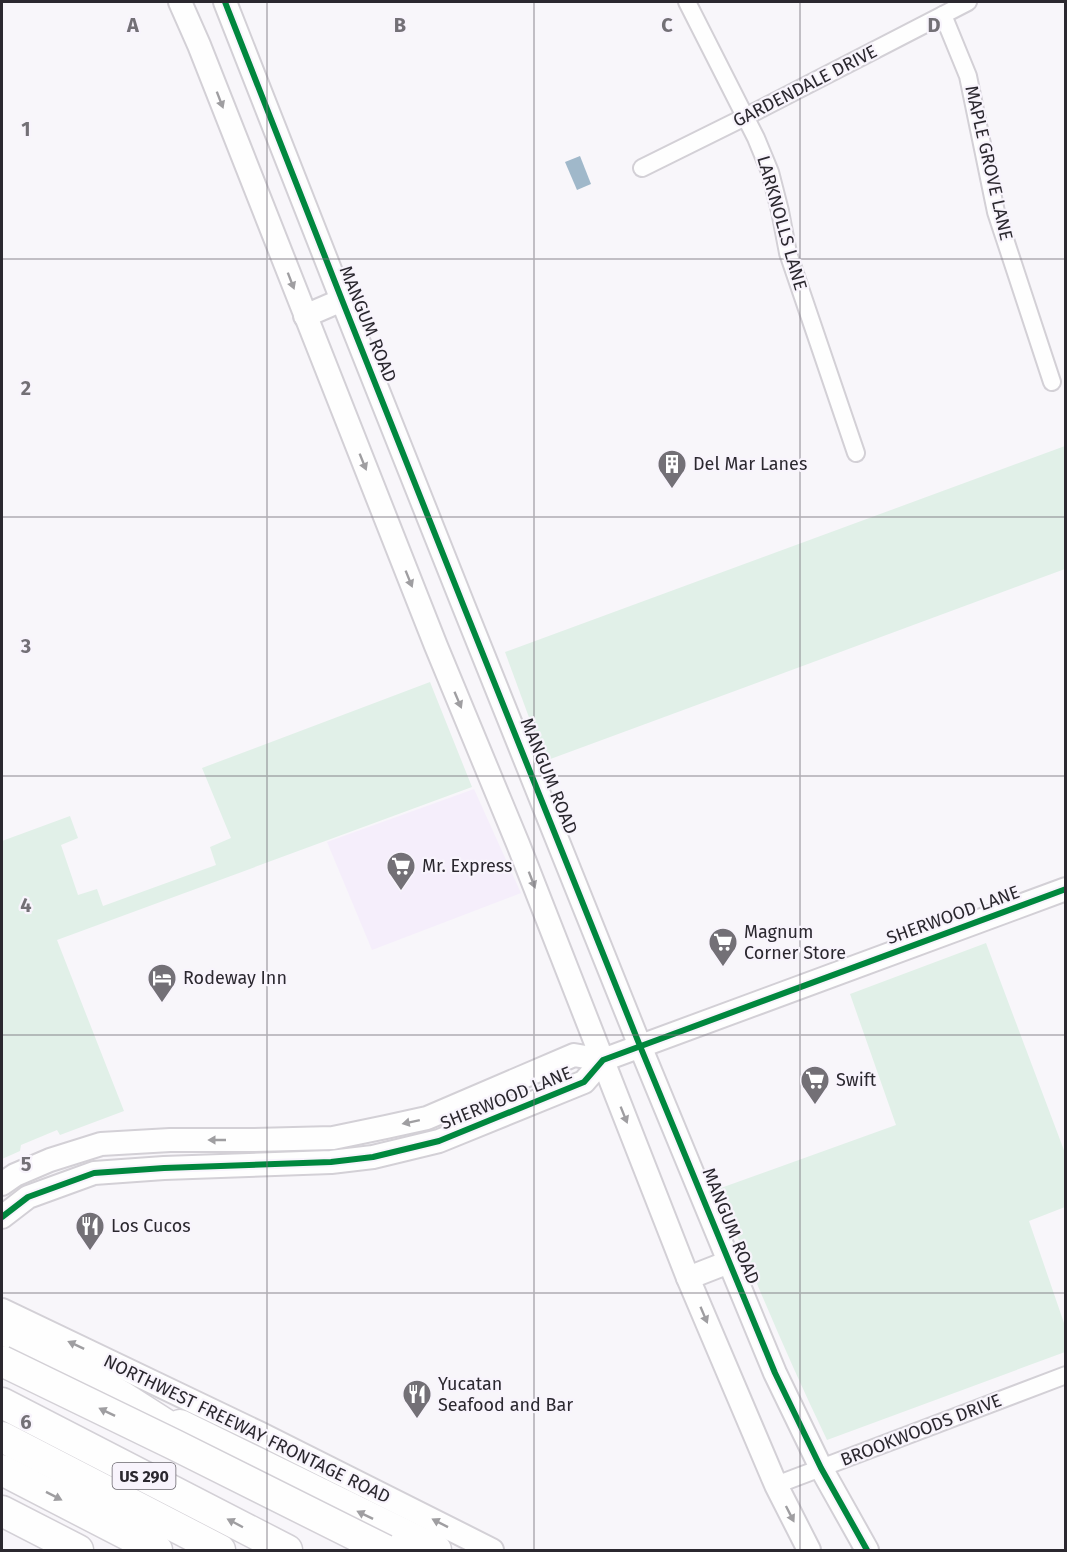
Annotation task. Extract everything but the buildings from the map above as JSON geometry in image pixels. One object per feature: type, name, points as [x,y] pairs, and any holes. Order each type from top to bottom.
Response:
[{"type":"highway","points":[[2,1328],[121,1396],[363,1551]]},
{"type":"highway","points":[[2,1361],[385,1551]]},
{"type":"highway","points":[[121,1396],[436,1551]]},
{"type":"highway","name":"US 290","points":[[2,1402],[287,1551]]},
{"type":"highway","points":[[2,1437],[220,1551]]},
{"type":"highway","points":[[2,1470],[158,1551]]},
{"type":"highway","points":[[2,1511],[69,1546]]},
{"type":"main road","points":[[180,2],[436,646],[518,844],[688,1278],[776,1485],[809,1551]]},
{"type":"main road","name":"MANGUM ROAD","points":[[225,2],[640,1046],[775,1373],[821,1468],[867,1551]]},
{"type":"main road","points":[[305,316],[342,300]]},
{"type":"main road","points":[[518,844],[555,832]]},
{"type":"main road","name":"SHERWOOD LANE","points":[[2,1217],[28,1197],[94,1173],[331,1161],[374,1157],[439,1142],[584,1082],[603,1060],[1065,889]]},
{"type":"main road","name":"SHERWOOD LANE","points":[[2,1184],[15,1174],[101,1144],[170,1140],[333,1138],[426,1118],[574,1055],[603,1060]]},
{"type":"main road","points":[[688,1278],[729,1262]]},
{"type":"main road","name":"NORTHWEST FREEWAY FRONTAGE ROAD","points":[[2,1310],[260,1433],[492,1551]]},
{"type":"street","name":"LARKNOLLS LANE","points":[[687,2],[756,138],[770,172],[789,253],[856,453]]},
{"type":"street","name":"GARDENDALE DRIVE","points":[[642,168],[968,2]]},
{"type":"street","name":"MAPLE GROVE LANE","points":[[943,15],[968,76],[996,212],[1052,382]]},
{"type":"street","name":"BROOKWOODS DRIVE","points":[[776,1485],[1065,1375]]},
{"type":"shaded area","points":[[1065,446],[1065,569],[545,761],[505,652]]},
{"type":"shaded area","points":[[430,682],[472,787],[57,940],[124,1111],[60,1135],[57,1130],[21,1145],[20,1151],[2,1159],[2,841],[70,816],[78,838],[61,845],[78,895],[97,889],[103,906],[216,865],[210,847],[231,838],[202,768]]},
{"type":"shaded area","points":[[474,789],[521,893],[372,950],[327,842]]},
{"type":"shaded area","points":[[986,943],[1065,1153],[1065,1207],[1029,1221],[1065,1326],[1065,1352],[827,1440],[770,1315],[718,1189],[896,1125],[850,994]]},
{"type":"water","points":[[580,156],[591,184],[577,190],[565,162]]},
{"type":"cycle path","points":[[225,2],[640,1046],[775,1373],[821,1468],[867,1550]]},
{"type":"cycle path","points":[[2,1217],[28,1197],[94,1173],[331,1162],[373,1157],[439,1141],[584,1082],[603,1060],[1066,889]]},
{"type":"place","name":"Del Mar Lanes","points":[[672,490]]},
{"type":"place","name":"Mr. Express","points":[[401,892]]},
{"type":"place","name":"Magnum Corner Store","points":[[723,968]]},
{"type":"place","name":"Rodeway Inn","points":[[162,1004]]},
{"type":"place","name":"Swift","points":[[815,1106]]},
{"type":"place","name":"Los Cucos","points":[[90,1252]]},
{"type":"place","name":"Yucatan Seafood and Bar","points":[[417,1420]]}]
